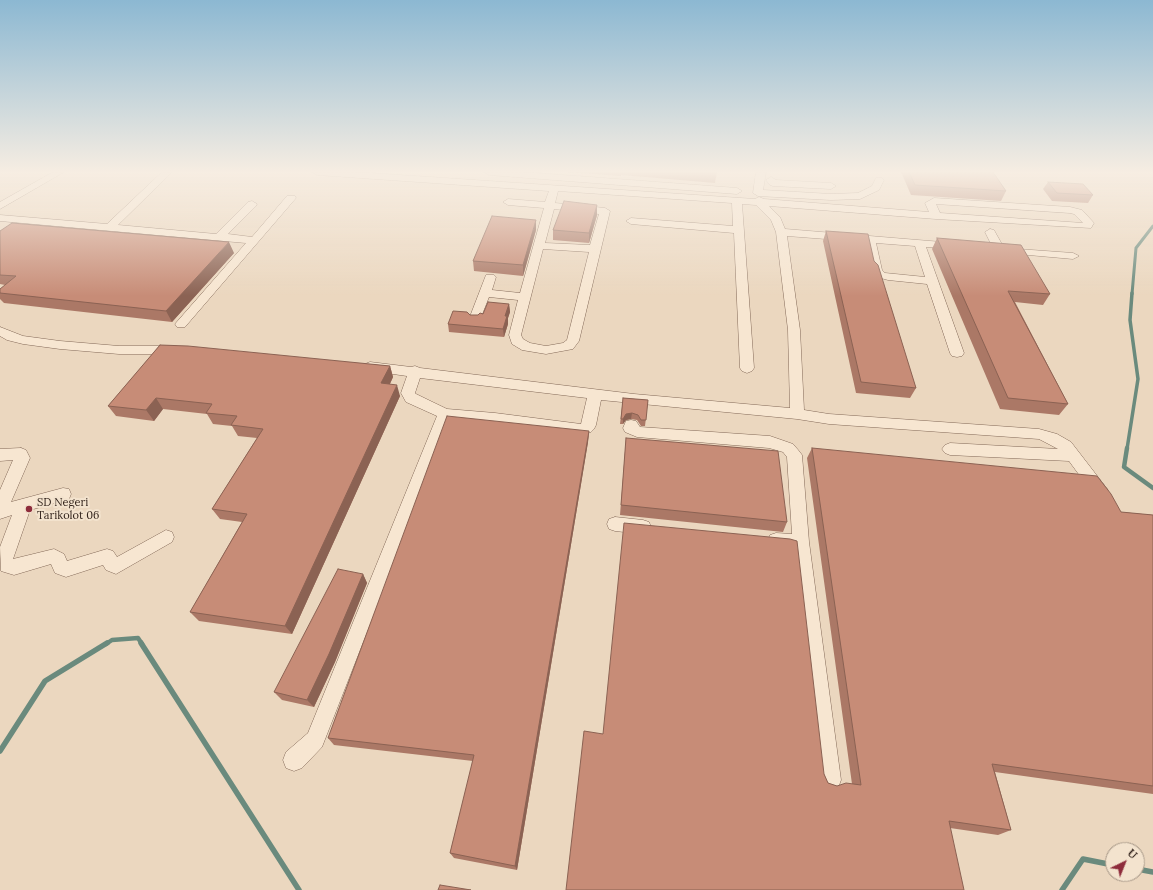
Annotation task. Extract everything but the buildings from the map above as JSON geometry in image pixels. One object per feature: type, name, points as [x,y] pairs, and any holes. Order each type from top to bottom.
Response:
[{"type":"street","points":[[109,228],[124,214]]},
{"type":"street","points":[[219,237],[242,214]]},
{"type":"street","points":[[181,324],[277,214]]},
{"type":"street","points":[[548,214],[515,335],[517,341],[527,347],[546,350],[568,346],[573,341],[594,249],[604,214]]},
{"type":"street","points":[[738,214],[747,368]]},
{"type":"street","points":[[772,214],[776,219],[781,232],[794,330],[797,414]]},
{"type":"street","points":[[912,214],[1087,226],[1089,223],[1080,214]]},
{"type":"street","points":[[0,218],[254,240]]},
{"type":"street","points":[[631,221],[739,230]]},
{"type":"street","points":[[530,225],[544,226]]},
{"type":"street","points":[[781,232],[962,247]]},
{"type":"street","points":[[990,232],[999,250]]},
{"type":"street","points":[[870,239],[877,271],[882,275],[932,281]]},
{"type":"street","points":[[919,243],[958,353]]},
{"type":"street","points":[[540,246],[594,249]]},
{"type":"street","points":[[984,249],[1073,256]]},
{"type":"street","points":[[475,319],[490,277]]},
{"type":"street","points":[[485,293],[526,297]]},
{"type":"street","points":[[0,331],[12,337],[23,340],[60,345],[119,350],[188,350]]},
{"type":"street","points":[[361,366],[415,371],[595,394],[634,401],[797,414],[829,419],[1039,434],[1052,438],[1066,446],[1111,503]]},
{"type":"street","points":[[415,371],[408,393],[411,398],[445,414],[495,418],[581,429],[586,428],[589,425],[595,394]]},
{"type":"street","points":[[294,760],[315,740],[445,414]]},
{"type":"street","points":[[631,425],[630,428],[637,432],[770,442],[780,444],[788,448],[794,455],[801,542],[830,780]]},
{"type":"street","points":[[950,449],[1072,455]]},
{"type":"street","points":[[0,455],[21,454],[22,458],[0,508]]},
{"type":"street","points":[[0,512],[63,494]]},
{"type":"street","points":[[24,505],[4,560],[7,566],[14,566],[54,556],[58,559],[61,568],[66,569],[106,556],[112,565],[116,566],[166,537]]},
{"type":"street","points":[[615,524],[661,529]]},
{"type":"street","points":[[762,539],[801,542]]},
{"type":"waterway","points":[[1132,294],[1136,248],[1153,226]]},
{"type":"waterway","points":[[1127,449],[1138,379],[1130,320],[1132,293]]},
{"type":"waterway","points":[[1127,448],[1124,467],[1153,488]]},
{"type":"waterway","points":[[106,644],[112,640],[138,638],[142,644]]},
{"type":"waterway","points":[[0,751],[45,681],[107,643]]},
{"type":"waterway","points":[[141,643],[299,890]]},
{"type":"waterway","points":[[1062,890],[1083,859],[1105,863]]},
{"type":"waterway","points":[[1145,870],[1153,872]]},
{"type":"place","name":"SD Negeri Tarikolot 06","points":[[29,509]]}]
